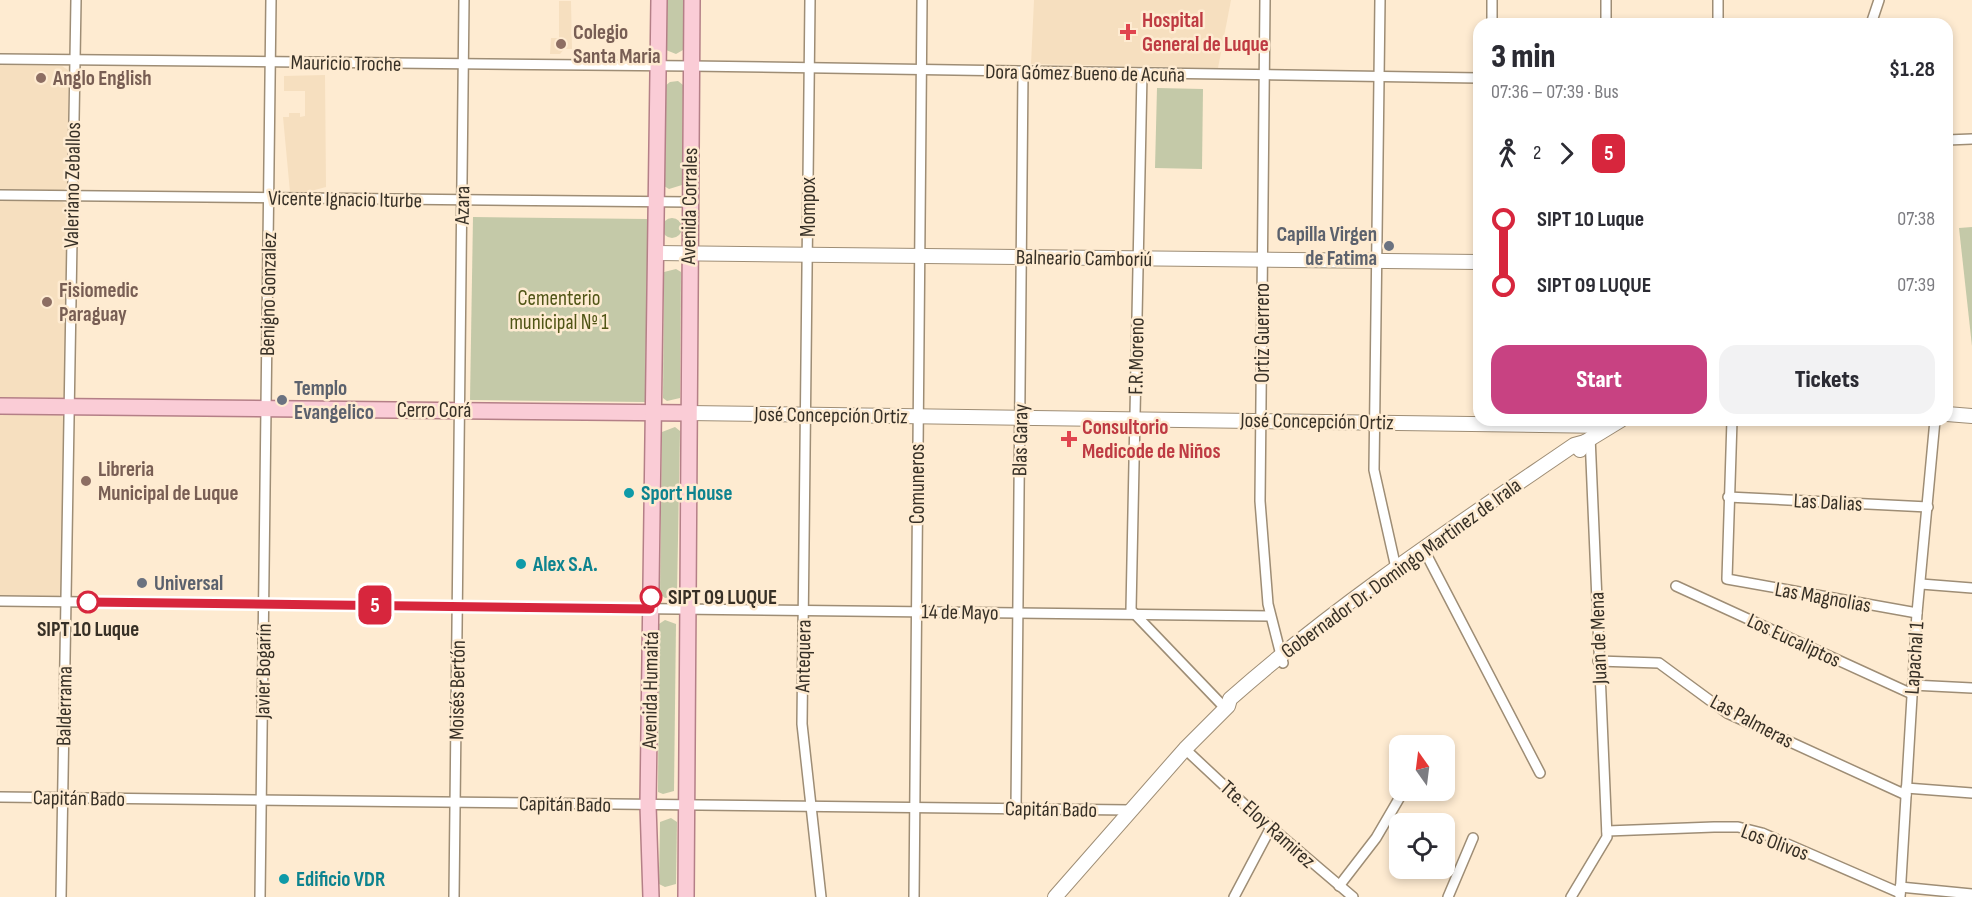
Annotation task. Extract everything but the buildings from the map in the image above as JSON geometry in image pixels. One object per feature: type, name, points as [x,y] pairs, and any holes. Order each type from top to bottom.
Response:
[{"type":"main road","name":"Avenida Corrales","points":[[655,412],[658,0]]},
{"type":"main road","name":"Avenida Corrales","points":[[688,413],[692,0]]},
{"type":"main road","name":"Cerro Corá","points":[[0,406],[688,413]]},
{"type":"main road","name":"Avenida Humaitá","points":[[651,897],[648,805],[655,412]]},
{"type":"main road","name":"Avenida Humaitá","points":[[686,897],[688,413]]},
{"type":"street","name":"Valeriano Zeballos","points":[[69,407],[76,0]]},
{"type":"street","name":"Benigno Gonzalez","points":[[267,409],[271,0]]},
{"type":"street","name":"Azara","points":[[461,411],[464,0]]},
{"type":"street","name":"Mompox","points":[[807,414],[810,0]]},
{"type":"street","name":"Comuneros","points":[[914,897],[922,0]]},
{"type":"street","name":"Ortiz Guerrero","points":[[1265,0],[1260,501],[1270,616],[1281,659]]},
{"type":"street","points":[[1380,0],[1376,486],[1396,568]]},
{"type":"street","points":[[1492,0],[1492,18]]},
{"type":"street","points":[[1606,0],[1606,18]]},
{"type":"street","points":[[1718,0],[1718,18]]},
{"type":"street","points":[[1873,18],[1879,0]]},
{"type":"street","name":"Mauricio Troche","points":[[0,59],[691,66]]},
{"type":"street","name":"Dora Gómez Bueno de Acuña","points":[[691,66],[1473,78]]},
{"type":"street","name":"Blas Garay","points":[[1016,809],[1023,72]]},
{"type":"street","name":"F.R.Moreno","points":[[1134,614],[1131,610],[1142,74]]},
{"type":"street","points":[[1953,140],[1972,140]]},
{"type":"street","name":"Vicente Ignacio Iturbe","points":[[0,195],[689,202]]},
{"type":"street","name":"Balneario Camboriú","points":[[657,253],[1473,262]]},
{"type":"street","name":"Balderrama","points":[[61,897],[69,407]]},
{"type":"street","name":"Javier Bogarín","points":[[260,897],[267,409]]},
{"type":"street","name":"Moisés Bertón","points":[[454,897],[461,411]]},
{"type":"street","name":"José Concepción Ortiz","points":[[688,413],[1473,422]]},
{"type":"street","name":"Antequera","points":[[807,414],[802,724],[821,897]]},
{"type":"street","points":[[1953,414],[1972,416]]},
{"type":"street","points":[[1578,426],[1585,430],[1588,440]]},
{"type":"street","name":"Gobernador Dr. Domingo Martinez de Irala","points":[[1281,659],[1425,552],[1574,445],[1588,440],[1604,426]]},
{"type":"street","points":[[1728,497],[1732,426]]},
{"type":"street","name":"Lapachal 1","points":[[1900,892],[1917,613],[1935,426]]},
{"type":"street","name":"Juan de Mena","points":[[1588,440],[1607,834]]},
{"type":"street","name":"Las Dalias","points":[[1728,497],[1928,507]]},
{"type":"street","name":"Las Magnolias","points":[[1728,497],[1726,575],[1728,580],[1917,613]]},
{"type":"street","points":[[1425,552],[1540,773]]},
{"type":"street","name":"Gobernador Dr. Domingo Martinez de Irala","points":[[1055,897],[1185,749],[1227,707],[1235,704],[1281,659],[1396,568],[1425,552]]},
{"type":"street","points":[[1921,584],[1972,588]]},
{"type":"street","name":"Los Eucaliptos","points":[[1676,586],[1912,689]]},
{"type":"street","name":"14 de Mayo","points":[[0,601],[1270,616]]},
{"type":"street","points":[[1134,614],[1227,707]]},
{"type":"street","name":"Las Palmeras","points":[[1598,661],[1659,663],[1727,713],[1906,791]]},
{"type":"street","points":[[1912,689],[1972,688]]},
{"type":"street","name":"Tte. Eloy Ramirez","points":[[1185,749],[1353,897]]},
{"type":"street","points":[[1906,791],[1972,793]]},
{"type":"street","name":"Capitán Bado","points":[[0,797],[1130,810]]},
{"type":"street","points":[[1339,886],[1376,838],[1398,801]]},
{"type":"street","points":[[1234,897],[1271,827]]},
{"type":"street","name":"Los Olivos","points":[[1607,834],[1738,827],[1762,833],[1900,892],[1972,894]]},
{"type":"street","points":[[1570,897],[1607,834]]},
{"type":"street","points":[[1448,897],[1473,838]]},
{"type":"shaded area","name":"Hospital General de Luque","points":[[1034,0],[1231,0],[1218,68],[1031,64]]},
{"type":"shaded area","points":[[559,1],[571,1],[572,49],[564,49],[560,54],[550,54],[551,38],[559,38]]},
{"type":"shaded area","points":[[0,65],[62,66],[68,70],[68,185],[64,190],[0,190]]},
{"type":"shaded area","points":[[325,75],[326,187],[307,192],[290,192],[283,117],[289,117],[289,113],[300,113],[300,117],[305,116],[305,91],[284,91],[284,76]]},
{"type":"shaded area","points":[[0,200],[61,201],[67,205],[65,395],[62,401],[0,400]]},
{"type":"shaded area","points":[[0,411],[63,414],[62,591],[59,596],[0,595]]},
{"type":"green space","points":[[667,0],[684,0],[683,50],[676,54],[666,50]]},
{"type":"green space","points":[[678,81],[683,85],[682,185],[669,189],[664,186],[665,86],[670,82]]},
{"type":"green space","points":[[1157,88],[1203,89],[1202,169],[1155,168]]},
{"type":"green space","name":"Cementerio municipal Nº 1","points":[[473,217],[648,219],[645,402],[470,400]]},
{"type":"green space","points":[[672,218],[679,221],[682,228],[679,235],[672,238],[665,235],[662,228],[665,221]]},
{"type":"green space","points":[[1972,227],[1972,346],[1959,228]]},
{"type":"green space","points":[[676,269],[681,272],[680,398],[667,401],[663,398],[664,272]]},
{"type":"green space","points":[[675,427],[680,431],[677,594],[674,597],[665,598],[660,594],[662,432]]},
{"type":"green space","points":[[665,620],[676,624],[674,791],[663,794],[658,792],[659,624]]},
{"type":"green space","points":[[671,818],[677,822],[676,884],[665,887],[659,884],[660,822]]},
{"type":"bus line","name":"5","points":[[88,602],[650,609],[651,597]]},
{"type":"place","name":"Hospital General de Luque","points":[[1128,32]]},
{"type":"place","name":"Colegio Santa Maria","points":[[561,44]]},
{"type":"place","name":"Anglo English","points":[[41,78]]},
{"type":"place","name":"Capilla Virgen de Fatima","points":[[1389,246]]},
{"type":"place","name":"Fisiomedic Paraguay","points":[[47,302]]},
{"type":"place","name":"Templo Evangelico","points":[[282,400]]},
{"type":"place","name":"Consultorio Medicode de Niños","points":[[1069,439]]},
{"type":"place","name":"Libreria Municipal de Luque","points":[[86,481]]},
{"type":"place","name":"Sport House","points":[[629,493]]},
{"type":"place","name":"Alex S.A.","points":[[521,564]]},
{"type":"place","name":"Universal","points":[[142,583]]},
{"type":"place","name":"SIPT 09 LUQUE","points":[[651,597]]},
{"type":"place","name":"SIPT 10 Luque","points":[[88,602]]},
{"type":"place","name":"Edificio VDR","points":[[284,879]]}]
